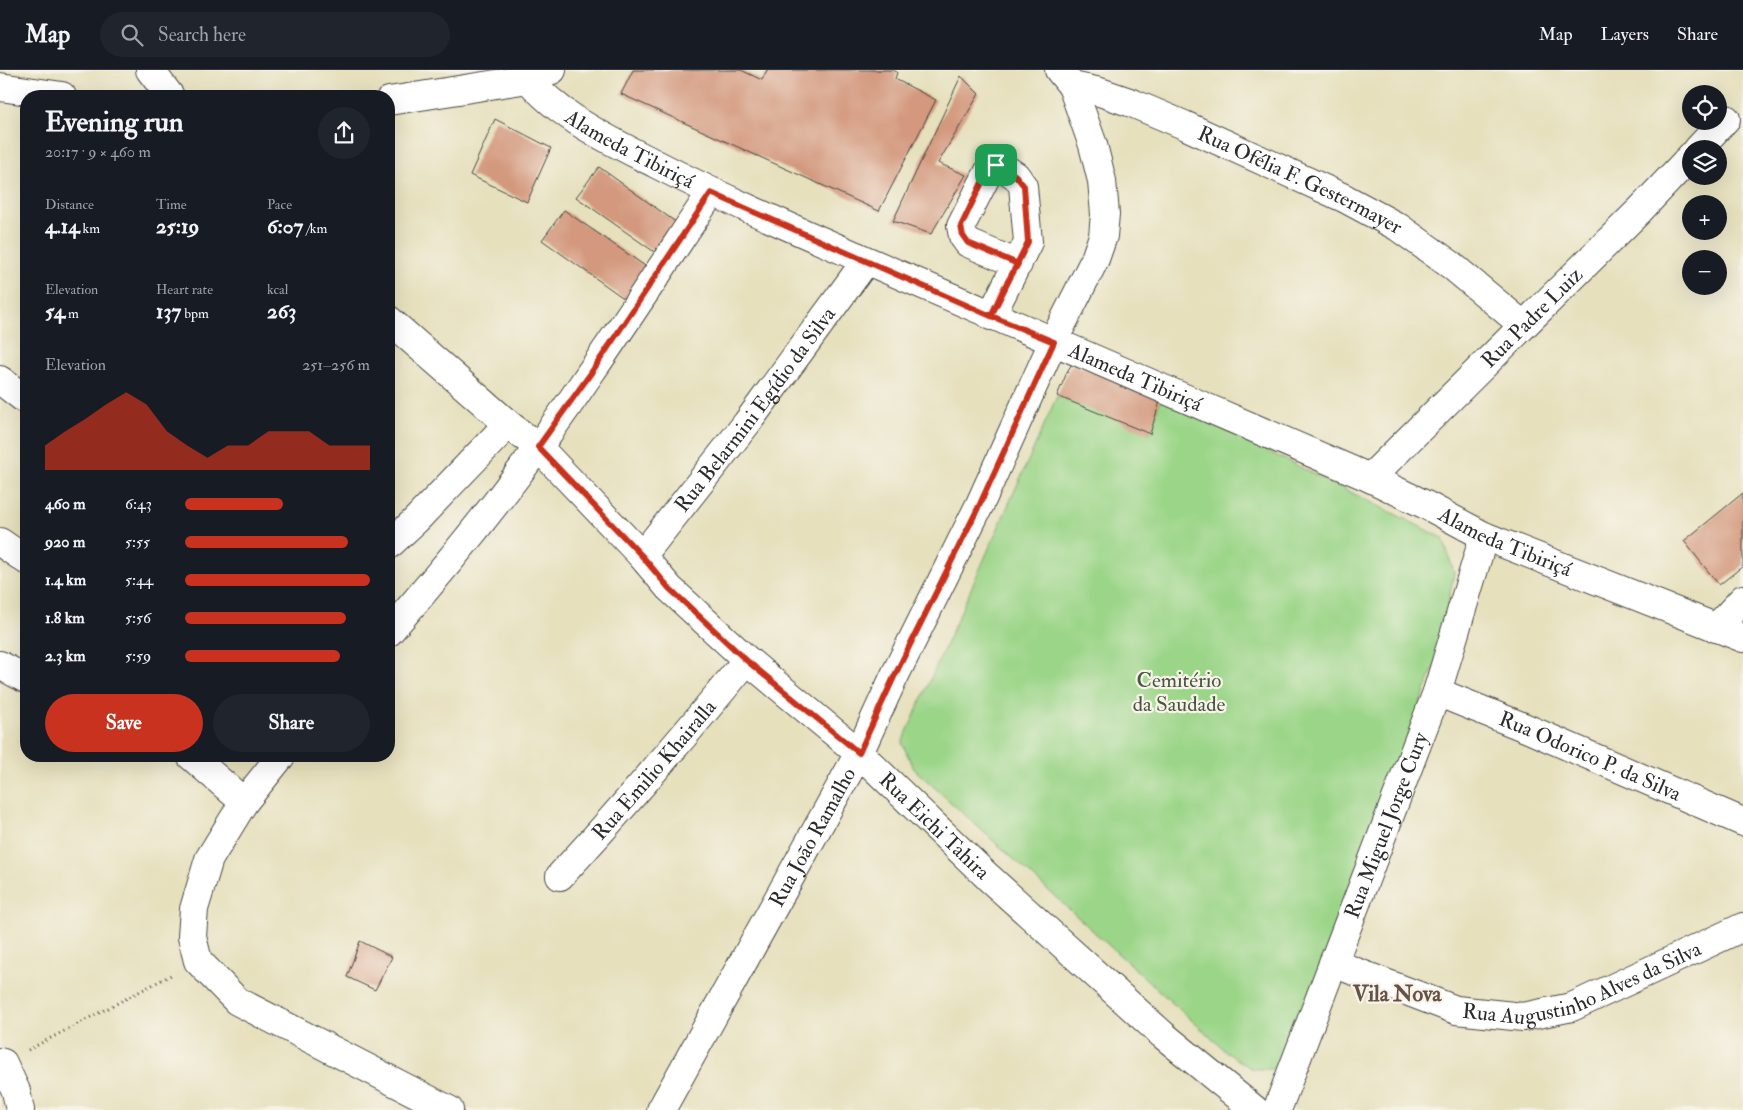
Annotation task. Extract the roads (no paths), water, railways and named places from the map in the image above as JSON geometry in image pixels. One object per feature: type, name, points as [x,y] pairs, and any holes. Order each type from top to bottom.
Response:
[{"type":"street","points":[[150,70],[165,90]]},
{"type":"street","points":[[395,99],[533,73]]},
{"type":"street","name":"Alameda Tibiriçá","points":[[533,73],[554,105],[594,133],[711,193],[991,316],[1370,478],[1484,536],[1743,638]]},
{"type":"street","name":"Rua Ofélia F. Gestermayer","points":[[1065,78],[1176,121],[1352,202],[1398,227],[1451,265],[1523,326]]},
{"type":"street","name":"Rua João Ramalho","points":[[661,1110],[859,753],[894,677],[980,504],[1054,342],[1095,259],[1104,236],[1105,221],[1102,181],[1094,144],[1065,78]]},
{"type":"street","points":[[0,87],[21,90]]},
{"type":"street","points":[[1706,140],[1716,130]]},
{"type":"street","name":"Rua Padre Luiz","points":[[1370,478],[1640,210],[1682,166]]},
{"type":"street","points":[[395,625],[438,576],[538,447],[591,373],[711,193]]},
{"type":"street","name":"Rua Belarmini Egídio da Silva","points":[[642,556],[747,423],[866,260]]},
{"type":"street","points":[[991,316],[1018,264]]},
{"type":"street","name":"Rua Eichi Tahira","points":[[395,325],[508,424],[538,447],[642,556],[669,588],[746,660],[859,753],[988,877],[1148,1022],[1255,1110]]},
{"type":"street","points":[[0,380],[20,395]]},
{"type":"street","points":[[395,539],[508,424]]},
{"type":"street","name":"Rua Miguel Jorge Cury","points":[[1277,1110],[1437,692],[1484,536]]},
{"type":"street","points":[[0,542],[20,556]]},
{"type":"street","points":[[1716,628],[1743,599]]},
{"type":"street","name":"Rua Emilio Khairalla","points":[[560,876],[662,763],[746,660]]},
{"type":"street","points":[[0,665],[20,677]]},
{"type":"street","name":"Rua Odorico P. da Silva","points":[[1437,692],[1526,728],[1743,822]]},
{"type":"street","points":[[198,762],[244,802]]},
{"type":"street","points":[[276,762],[244,802],[209,860],[194,909],[192,937],[198,961],[237,1001],[449,1110]]},
{"type":"street","name":"Rua Augustinho Alves da Silva","points":[[1333,963],[1456,1010],[1523,1017],[1572,1007],[1743,927]]},
{"type":"street","points":[[1,1063],[16,1091],[20,1110]]},
{"type":"district","name":"Vila Nova","points":[[1397,993]]},
{"type":"park label","name":"Cemitério da Saudade","points":[[1179,692]]}]
